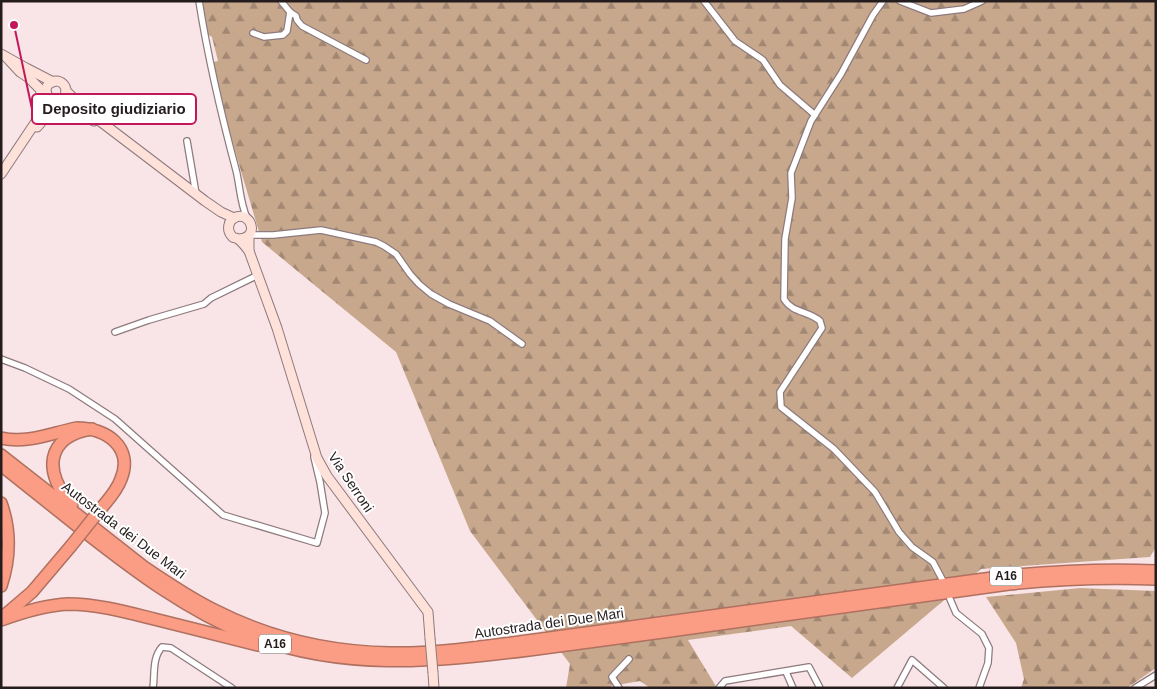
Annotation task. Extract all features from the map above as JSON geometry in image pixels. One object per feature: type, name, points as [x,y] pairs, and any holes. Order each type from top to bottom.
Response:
[{"type":"highway","points":[[1,438],[22,440],[39,438],[77,428],[92,429],[104,433],[113,440],[123,455],[124,467],[118,486],[71,546],[32,592],[1,619]]},
{"type":"highway","points":[[92,429],[67,437],[56,451],[53,467],[56,480],[62,492],[71,503],[96,524],[199,602]]},
{"type":"highway","name":"Autostrada dei Due Mari","points":[[1,455],[137,562],[164,580],[199,602],[231,618],[277,636],[322,646],[366,652],[397,653],[442,652],[600,636]]},
{"type":"highway","name":"Autostrada dei Due Mari","points":[[1,465],[119,558],[158,587],[195,610],[228,626],[274,644],[321,655],[345,658],[389,662],[442,660],[1038,573],[1087,570],[1156,571]]},
{"type":"highway","points":[[1,503],[5,516],[8,543],[7,562],[1,586]]},
{"type":"highway","name":"Autostrada dei Due Mari","points":[[859,600],[1039,581],[1087,578],[1156,579]]},
{"type":"highway","points":[[1,619],[48,606],[66,604],[88,605],[123,611],[328,660],[389,666],[414,665],[442,660]]},
{"type":"main road","points":[[4,56],[53,82],[62,83],[66,91],[88,112]]},
{"type":"main road","points":[[4,56],[41,90],[40,101],[29,122],[29,133]]},
{"type":"main road","points":[[26,68],[39,80],[50,99],[69,102],[88,112]]},
{"type":"main road","points":[[39,117],[46,91],[49,84],[53,82]]},
{"type":"main road","points":[[1,174],[39,117],[64,97],[66,91]]},
{"type":"main road","points":[[29,133],[56,107],[66,107],[92,121],[106,125]]},
{"type":"main road","name":"Via Serroni","points":[[88,112],[221,212],[236,217],[229,233],[249,251],[277,328],[316,460],[428,612],[434,688]]},
{"type":"main road","points":[[236,217],[244,217],[251,230],[246,238],[238,240]]},
{"type":"main road","name":"Via Serroni","points":[[249,251],[251,230]]},
{"type":"street","points":[[199,1],[218,102],[237,174],[236,217]]},
{"type":"street","points":[[281,1],[296,16],[302,26],[366,60]]},
{"type":"street","points":[[704,1],[735,41],[763,60],[780,85],[815,115]]},
{"type":"street","points":[[882,1],[841,74],[811,121],[791,173],[792,198],[786,239],[784,299],[787,305],[816,317],[820,321],[822,328],[780,392],[781,407],[834,449],[875,492],[899,532],[912,547],[933,562],[942,579]]},
{"type":"street","points":[[900,1],[931,13],[964,9],[982,1]]},
{"type":"street","points":[[253,33],[264,37],[284,35],[287,31],[290,12]]},
{"type":"street","points":[[187,142],[196,194]]},
{"type":"street","points":[[251,230],[273,235],[321,230],[376,242],[396,254],[410,274],[431,294],[449,304],[490,321],[522,344]]},
{"type":"street","points":[[115,332],[148,320],[204,304],[211,298],[258,275]]},
{"type":"street","points":[[1,359],[69,389],[115,419],[223,515],[317,543],[325,513],[316,460]]},
{"type":"street","points":[[950,599],[956,612],[982,634],[990,648],[988,663],[979,688]]},
{"type":"street","points":[[153,688],[154,667],[157,655],[162,647],[171,648],[232,688]]},
{"type":"street","points":[[619,688],[612,677],[629,658]]},
{"type":"street","points":[[897,688],[912,660],[944,688]]},
{"type":"street","points":[[719,687],[725,681],[809,667],[820,688]]},
{"type":"street","points":[[786,672],[794,688]]},
{"type":"street","points":[[1135,688],[1156,675]]},
{"type":"green space","points":[[201,1],[1156,1],[1156,547],[1150,557],[981,569],[852,678],[791,626],[688,640],[717,688],[650,688],[640,681],[611,686],[611,688],[566,688],[570,664],[470,531],[396,352],[262,242],[225,117],[213,62],[218,61],[212,37],[205,33]]},
{"type":"green space","points":[[1080,588],[1156,591],[1156,668],[1127,688],[1021,688],[1024,679],[1016,643],[986,597]]},
{"type":"place","name":"Deposito giudiziario","points":[[14,25]]}]
